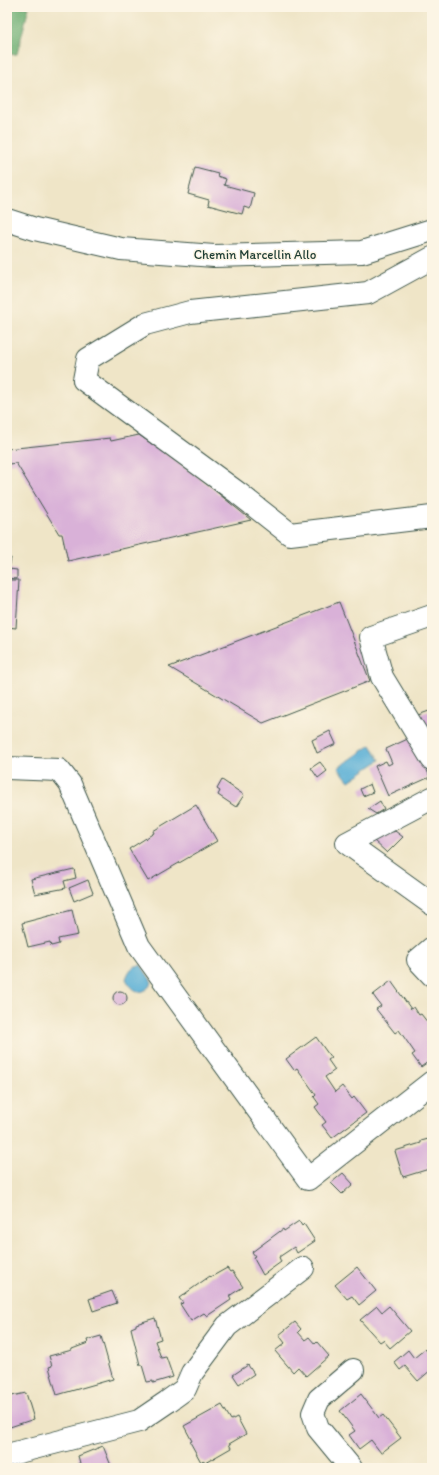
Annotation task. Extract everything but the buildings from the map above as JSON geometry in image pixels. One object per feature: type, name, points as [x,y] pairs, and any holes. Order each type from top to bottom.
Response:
[{"type":"street","name":"Chemin Marcellin Allo","points":[[7,220],[35,229],[121,249],[214,256],[362,252],[432,230]]},
{"type":"street","points":[[432,258],[368,292],[190,312],[145,324],[88,358],[84,380],[238,493],[290,534],[432,517]]},
{"type":"street","points":[[432,616],[371,637],[382,677],[432,759]]},
{"type":"street","points":[[7,768],[59,770],[70,784],[139,946],[308,1179],[432,1082]]},
{"type":"street","points":[[432,798],[348,843],[432,904]]},
{"type":"street","points":[[432,948],[418,960],[432,975]]},
{"type":"street","points":[[7,1455],[139,1420],[168,1402],[185,1388],[192,1373],[227,1326],[302,1268]]},
{"type":"street","points":[[350,1468],[318,1428],[313,1413],[319,1399],[354,1370]]},
{"type":"green space","points":[[7,7],[29,7],[17,54],[7,55]]},
{"type":"water","points":[[371,745],[380,760],[349,781],[338,768]]},
{"type":"water","points":[[141,965],[152,982],[149,987],[142,992],[135,990],[126,979],[131,969],[135,966]]}]
